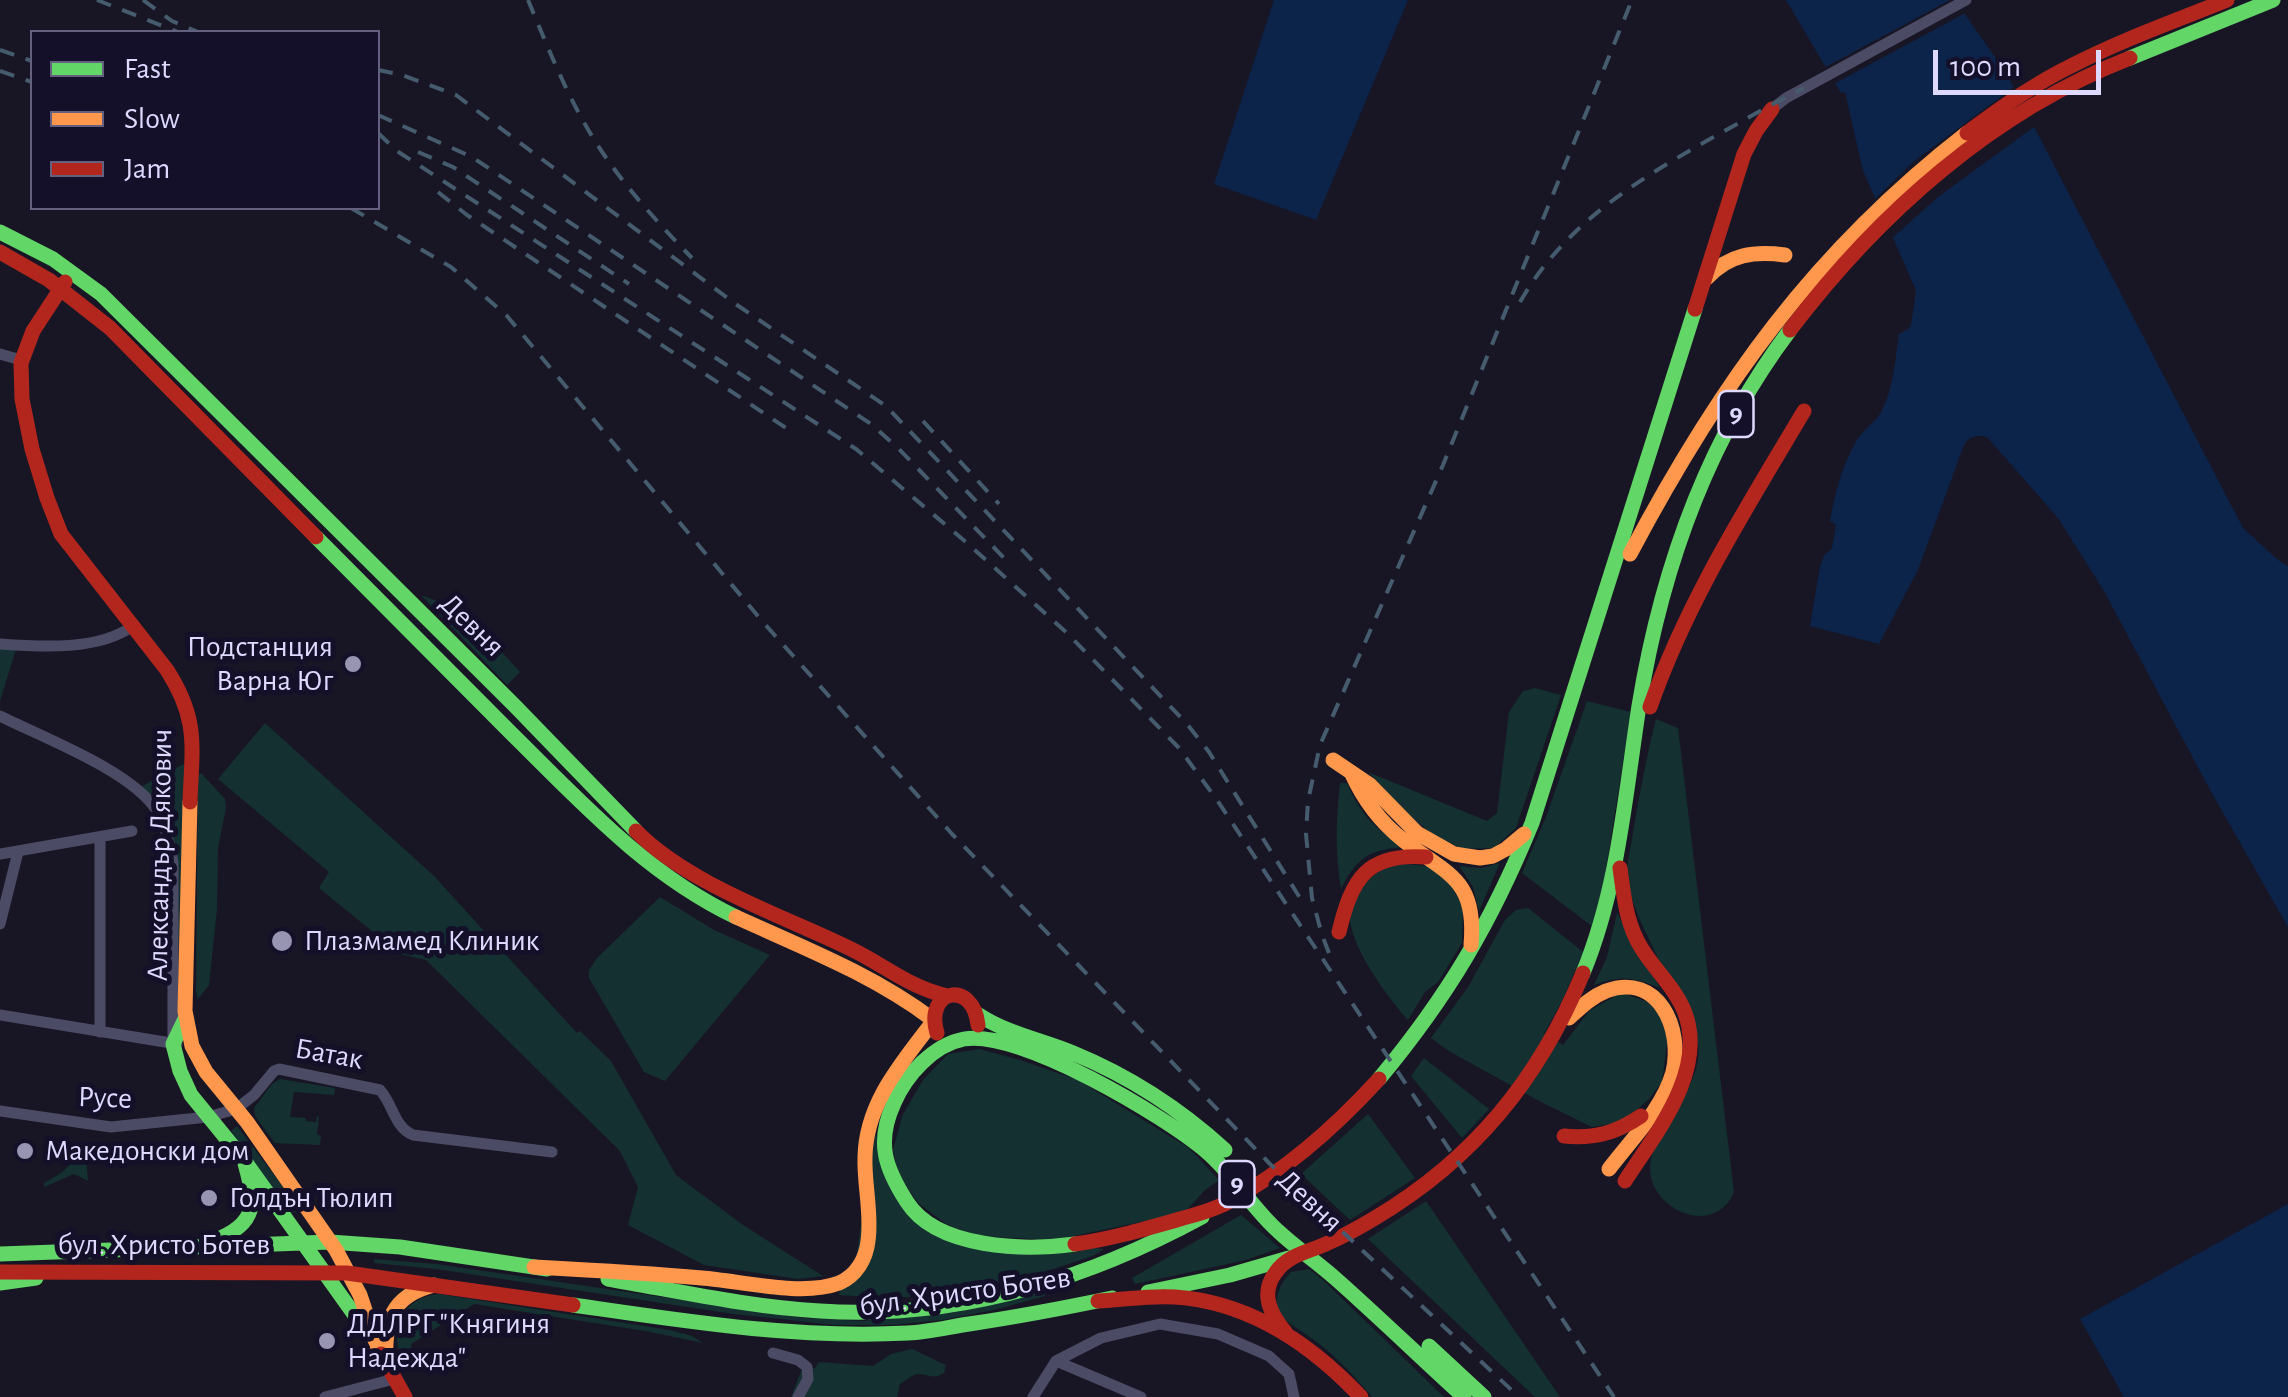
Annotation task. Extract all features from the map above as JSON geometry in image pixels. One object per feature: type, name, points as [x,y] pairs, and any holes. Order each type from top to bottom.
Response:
[{"type":"main road","name":"9","points":[[1602,608],[1701,425],[1756,344],[1824,261],[1873,213],[1921,167],[2037,85],[2085,58],[2227,0]]},
{"type":"main road","name":"9","points":[[1634,757],[1644,677],[1670,567],[1708,468],[1755,381],[1831,277],[1929,182],[2027,110],[2090,74],[2273,0]]},
{"type":"main road","points":[[1602,608],[1744,154],[1772,109]]},
{"type":"main road","name":"Девня","points":[[0,232],[73,270],[102,294],[648,844],[723,889],[858,952],[933,993],[948,996]]},
{"type":"main road","points":[[1701,289],[1718,266],[1739,254],[1757,251],[1785,255]]},
{"type":"main road","name":"Девня","points":[[0,252],[62,287],[126,341],[638,858],[707,903],[842,964],[932,1021]]},
{"type":"main road","name":"Александър Дякович","points":[[73,270],[29,337],[21,360],[18,391],[51,513],[72,550],[168,670],[190,716],[186,1019],[191,1046],[200,1066],[236,1108],[330,1242],[360,1294],[377,1346]]},
{"type":"main road","points":[[1634,757],[1662,670],[1686,616],[1804,411]]},
{"type":"main road","name":"бул. Христо Ботев","points":[[0,1254],[330,1242],[400,1247],[716,1297],[864,1313],[979,1301],[1083,1272],[1164,1240],[1229,1201],[1304,1148],[1350,1107],[1424,1026],[1468,957],[1530,828],[1602,608]]},
{"type":"main road","name":"бул. Христо Ботев","points":[[0,1272],[346,1273],[708,1324],[848,1335],[932,1330],[1034,1314],[1216,1278],[1289,1258],[1365,1224],[1418,1191],[1454,1161],[1503,1110],[1555,1035],[1597,938],[1609,897],[1634,757]]},
{"type":"main road","points":[[1333,760],[1369,782],[1413,829],[1458,856],[1479,859],[1498,854],[1530,828]]},
{"type":"main road","points":[[1351,772],[1358,792],[1378,818],[1450,872],[1466,899],[1472,924],[1468,957]]},
{"type":"main road","points":[[1618,850],[1631,930],[1684,1010],[1689,1039],[1688,1064],[1677,1096],[1625,1182]]},
{"type":"main road","points":[[1339,932],[1349,893],[1361,875],[1388,858],[1428,857]]},
{"type":"main road","points":[[1555,1035],[1579,1005],[1616,986],[1636,989],[1662,1003],[1672,1019],[1675,1062],[1670,1082],[1609,1169]]},
{"type":"main road","points":[[534,1267],[802,1287],[844,1282],[861,1264],[868,1244],[865,1142],[874,1110],[890,1078],[932,1021],[940,1000],[956,995],[974,1004],[978,1016],[976,1030],[968,1038]]},
{"type":"main road","name":"Девня","points":[[978,1016],[1082,1056],[1203,1130],[1231,1157],[1281,1220],[1332,1259],[1484,1397]]},
{"type":"main road","points":[[186,1019],[173,1044],[191,1095],[244,1160],[377,1346],[405,1397]]},
{"type":"main road","points":[[932,1021],[938,1034],[951,1042]]},
{"type":"main road","name":"9","points":[[968,1038],[951,1042],[926,1058],[901,1089],[890,1112],[883,1150],[902,1195],[942,1231],[988,1246],[1054,1247],[1118,1237],[1229,1201]]},
{"type":"main road","name":"Девня","points":[[968,1038],[999,1042],[1063,1064],[1118,1092],[1181,1132],[1220,1164],[1268,1222],[1332,1275],[1464,1397]]},
{"type":"main road","points":[[1564,1136],[1608,1135],[1655,1106]]},
{"type":"main road","points":[[195,1246],[232,1236],[248,1222],[254,1192],[244,1160]]},
{"type":"main road","points":[[1286,1333],[1270,1313],[1267,1298],[1271,1279],[1289,1258]]},
{"type":"main road","points":[[0,1283],[76,1273]]},
{"type":"main road","points":[[386,1364],[384,1339],[392,1313],[415,1290],[438,1285]]},
{"type":"main road","points":[[1098,1301],[1174,1297],[1240,1312],[1286,1333],[1328,1364],[1361,1397]]},
{"type":"street","points":[[1772,109],[1966,0]]},
{"type":"street","points":[[0,354],[21,360]]},
{"type":"street","points":[[0,644],[52,646],[107,640],[134,625]]},
{"type":"street","points":[[0,716],[119,775],[141,791],[156,810],[173,863],[173,1044]]},
{"type":"street","points":[[0,854],[132,831]]},
{"type":"street","points":[[100,837],[100,1032]]},
{"type":"street","points":[[0,924],[18,852]]},
{"type":"street","points":[[0,1016],[191,1046]]},
{"type":"street","name":"Батак","points":[[208,1117],[236,1108],[254,1095],[274,1071],[282,1069],[380,1090],[402,1128],[413,1135],[552,1152]]},
{"type":"street","name":"Русе","points":[[0,1110],[111,1128],[208,1117]]},
{"type":"street","points":[[1032,1397],[1056,1361],[1102,1338],[1160,1324],[1218,1334],[1269,1356],[1290,1374],[1294,1397]]},
{"type":"street","points":[[773,1353],[798,1360],[807,1368],[808,1378],[798,1397]]},
{"type":"street","points":[[1056,1361],[1136,1396]]},
{"type":"street","points":[[325,1397],[394,1380]]},
{"type":"green space","points":[[421,595],[465,611],[520,672],[507,685]]},
{"type":"green space","points":[[0,647],[16,649],[0,701]]},
{"type":"green space","points":[[1535,688],[1561,695],[1516,828],[1494,848],[1462,849],[1436,837],[1368,772],[1487,821],[1497,813],[1509,712],[1523,691]]},
{"type":"green space","points":[[1587,701],[1631,712],[1593,927],[1522,873]]},
{"type":"green space","points":[[1656,719],[1678,728],[1734,1192],[1725,1206],[1699,1216],[1684,1213],[1660,1196],[1650,1169],[1658,1139],[1686,1093],[1698,1060],[1696,1036],[1640,920],[1627,876]]},
{"type":"green space","points":[[265,723],[434,876],[577,1033],[580,1031],[611,1061],[676,1175],[743,1225],[823,1276],[798,1279],[704,1265],[628,1225],[638,1187],[620,1151],[426,960],[400,954],[319,888],[329,872],[218,779]]},
{"type":"green space","points":[[193,759],[178,955],[169,842],[141,791],[142,786]]},
{"type":"green space","points":[[201,773],[225,799],[226,808],[218,848],[217,909],[209,985],[198,999],[198,776]]},
{"type":"green space","points":[[1340,783],[1347,783],[1363,813],[1377,827],[1405,847],[1365,857],[1341,889],[1337,836]]},
{"type":"green space","points":[[1389,863],[1429,866],[1451,883],[1463,907],[1462,943],[1408,1020],[1366,961],[1351,926],[1354,895]]},
{"type":"green space","points":[[1500,863],[1479,911],[1473,887],[1459,866],[1481,868]]},
{"type":"green space","points":[[660,897],[714,930],[770,955],[665,1081],[644,1072],[589,978],[597,958]]},
{"type":"green space","points":[[1528,908],[1583,952],[1544,1034],[1563,1045],[1589,1011],[1621,993],[1655,1004],[1668,1037],[1662,1082],[1630,1116],[1592,1127],[1431,1038],[1468,987],[1505,920],[1516,910]]},
{"type":"green space","points":[[1617,913],[1660,988],[1627,979],[1594,985],[1607,957]]},
{"type":"green space","points":[[979,1049],[1078,1080],[1189,1148],[1219,1180],[1184,1213],[1054,1240],[976,1236],[946,1224],[918,1203],[898,1174],[893,1150],[903,1114],[923,1080],[948,1054]]},
{"type":"green space","points":[[1424,1058],[1489,1109],[1462,1138],[1411,1076]]},
{"type":"green space","points":[[280,1079],[335,1088],[334,1095],[294,1092],[290,1117],[316,1122],[319,1117],[320,1145],[275,1143],[255,1116],[254,1108]]},
{"type":"green space","points":[[1368,1114],[1415,1178],[1350,1220],[1301,1174]]},
{"type":"green space","points":[[237,1126],[290,1196],[297,1212],[290,1213],[231,1131]]},
{"type":"green space","points":[[874,1131],[924,1229],[1104,1249],[1044,1272],[930,1296],[839,1295],[840,1288],[853,1281]]},
{"type":"green space","points":[[86,1158],[88,1181],[74,1174],[44,1187],[44,1183],[76,1159]]},
{"type":"green space","points":[[1426,1201],[1560,1397],[1535,1397],[1368,1239]]},
{"type":"green space","points":[[1241,1215],[1280,1248],[1246,1260],[1135,1284],[1132,1278]]},
{"type":"green space","points":[[374,1259],[437,1264],[805,1318],[864,1321],[1044,1291],[1045,1296],[942,1320],[835,1325],[374,1263]]},
{"type":"green space","points":[[1309,1269],[1444,1397],[1372,1397],[1333,1355],[1277,1313],[1277,1295],[1283,1282],[1291,1272]]},
{"type":"green space","points":[[439,1294],[670,1330],[703,1343],[474,1304],[411,1344],[404,1353],[399,1352],[397,1330],[404,1312],[418,1300]]},
{"type":"green space","points":[[912,1349],[946,1365],[944,1373],[913,1376],[900,1384],[897,1397],[791,1397],[801,1371],[815,1368],[819,1362],[873,1366],[891,1354]]},
{"type":"water","points":[[1274,0],[1408,0],[1316,220],[1214,184]]},
{"type":"water","points":[[1786,0],[1955,0],[2006,73],[2243,528],[2288,566],[2288,927],[2104,591],[2058,518],[1988,438],[1975,437],[1964,445],[1918,570],[1879,644],[1810,626],[1820,566],[1832,548],[1836,525],[1830,521],[1840,479],[1857,440],[1886,401],[1899,334],[1911,325],[1916,290],[1863,171],[1845,92],[1841,93]]},
{"type":"water","points":[[2288,1204],[2288,1397],[2124,1397],[2080,1319]]},
{"type":"pier","points":[[1950,0],[1961,0],[1969,11],[1830,86],[1820,70]]},
{"type":"pier","points":[[2018,84],[2038,124],[1938,197],[1890,240],[1872,202],[1914,161]]},
{"type":"railway","points":[[97,0],[173,30]]},
{"type":"railway","points":[[143,0],[172,21],[193,30]]},
{"type":"railway","points":[[528,0],[562,80],[597,144],[635,195],[692,258]]},
{"type":"railway","points":[[1329,953],[1312,898],[1306,834],[1308,801],[1320,745],[1443,465],[1632,0]]},
{"type":"railway","points":[[0,50],[30,60]]},
{"type":"railway","points":[[380,70],[456,95],[737,305],[886,406],[1187,724],[1209,752],[1300,898]]},
{"type":"railway","points":[[0,71],[30,81]]},
{"type":"railway","points":[[1520,302],[1557,251],[1601,210],[1676,159],[1804,88]]},
{"type":"railway","points":[[380,116],[472,157],[871,424],[1005,559]]},
{"type":"railway","points":[[380,135],[397,151],[856,449],[1068,634],[1179,748],[1217,800],[1614,1397]]},
{"type":"railway","points":[[418,152],[453,167],[629,284]]},
{"type":"railway","points":[[438,192],[786,428]]},
{"type":"railway","points":[[354,210],[451,267],[507,316],[762,621],[952,834],[1270,1164],[1519,1397]]},
{"type":"railway","points":[[923,421],[999,504]]},
{"type":"traffic: fast","points":[[2130,58],[2273,0]]},
{"type":"traffic: fast","points":[[0,232],[53,259],[101,294],[636,831]]},
{"type":"traffic: fast","points":[[1379,1079],[1466,957],[1532,823],[1695,309]]},
{"type":"traffic: fast","points":[[1583,973],[1605,908],[1648,656],[1675,557],[1734,416],[1790,330]]},
{"type":"traffic: fast","points":[[316,537],[616,835],[673,880],[736,917]]},
{"type":"traffic: fast","points":[[979,1015],[1114,1072],[1191,1121],[1225,1150]]},
{"type":"traffic: fast","points":[[185,1019],[173,1044],[191,1095],[244,1160],[366,1331]]},
{"type":"traffic: fast","points":[[1075,1244],[1008,1246],[960,1238],[921,1218],[907,1202],[888,1166],[885,1130],[899,1092],[931,1055],[964,1039],[1019,1047],[1090,1078],[1159,1118],[1207,1152],[1278,1231],[1464,1397]]},
{"type":"traffic: fast","points":[[213,1241],[239,1227],[250,1210],[251,1188],[244,1160]]},
{"type":"traffic: fast","points":[[608,1279],[793,1309],[920,1309],[970,1302],[1065,1277],[1112,1260],[1202,1217]]},
{"type":"traffic: fast","points":[[0,1254],[330,1242],[400,1247],[547,1269]]},
{"type":"traffic: fast","points":[[1148,1292],[1289,1258]]},
{"type":"traffic: fast","points":[[0,1283],[36,1278]]},
{"type":"traffic: fast","points":[[573,1305],[740,1327],[866,1334],[931,1331],[1112,1298]]},
{"type":"traffic: fast","points":[[1429,1346],[1484,1397]]},
{"type":"traffic: slow","points":[[1630,554],[1699,433],[1775,324],[1862,225],[1967,133]]},
{"type":"traffic: slow","points":[[1707,278],[1724,264],[1743,256],[1785,255]]},
{"type":"traffic: slow","points":[[1333,760],[1370,785],[1417,833],[1454,854],[1493,856],[1524,834]]},
{"type":"traffic: slow","points":[[1351,772],[1387,826],[1456,880],[1469,905],[1471,945]]},
{"type":"traffic: slow","points":[[190,802],[185,1011],[192,1046],[206,1072],[247,1122],[336,1250],[360,1295],[377,1346]]},
{"type":"traffic: slow","points":[[736,917],[862,975],[932,1019]]},
{"type":"traffic: slow","points":[[1569,1018],[1596,996],[1625,987],[1653,997],[1670,1022],[1675,1055],[1668,1085],[1646,1123],[1609,1169]]},
{"type":"traffic: slow","points":[[534,1267],[807,1289],[845,1280],[859,1266],[868,1241],[865,1157],[872,1119],[887,1085],[932,1023]]},
{"type":"traffic: slow","points":[[386,1364],[386,1336],[393,1313],[408,1296],[434,1285]]},
{"type":"traffic: jam","points":[[1967,133],[2057,73],[2227,0]]},
{"type":"traffic: jam","points":[[1790,330],[1861,246],[1942,170],[2031,107],[2130,58]]},
{"type":"traffic: jam","points":[[1695,309],[1744,154],[1772,109]]},
{"type":"traffic: jam","points":[[0,252],[49,280],[110,328],[316,537]]},
{"type":"traffic: jam","points":[[65,282],[33,331],[21,363],[22,399],[32,449],[61,534],[177,688],[191,734],[190,802]]},
{"type":"traffic: jam","points":[[1650,707],[1700,592],[1804,411]]},
{"type":"traffic: jam","points":[[636,831],[683,868],[738,898],[851,949],[910,982],[948,996]]},
{"type":"traffic: jam","points":[[1339,932],[1350,897],[1365,873],[1389,859],[1426,857]]},
{"type":"traffic: jam","points":[[1620,868],[1632,930],[1681,1004],[1690,1035],[1684,1080],[1663,1123],[1625,1181]]},
{"type":"traffic: jam","points":[[1286,1333],[1269,1304],[1268,1288],[1276,1272],[1293,1257],[1352,1231],[1411,1195],[1473,1143],[1524,1082],[1546,1048],[1583,973]]},
{"type":"traffic: jam","points":[[937,1033],[937,1007],[951,995],[968,1001],[978,1025]]},
{"type":"traffic: jam","points":[[1075,1244],[1141,1230],[1224,1204],[1271,1176],[1309,1146],[1379,1079]]},
{"type":"traffic: jam","points":[[1564,1136],[1604,1134],[1641,1116]]},
{"type":"traffic: jam","points":[[0,1272],[347,1273],[573,1305]]},
{"type":"traffic: jam","points":[[1098,1301],[1175,1297],[1229,1307],[1300,1343],[1361,1397]]},
{"type":"traffic: jam","points":[[381,1354],[405,1397]]},
{"type":"place","name":"Подстанция Варна Юг","points":[[353,664]]},
{"type":"place","name":"Плазмамед Клиник","points":[[282,941]]},
{"type":"place","name":"Македонски дом","points":[[25,1151]]},
{"type":"place","name":"Голдън Тюлип","points":[[209,1198]]},
{"type":"place","name":"ДДЛРГ \"Княгиня Надежда\"","points":[[327,1341]]}]
